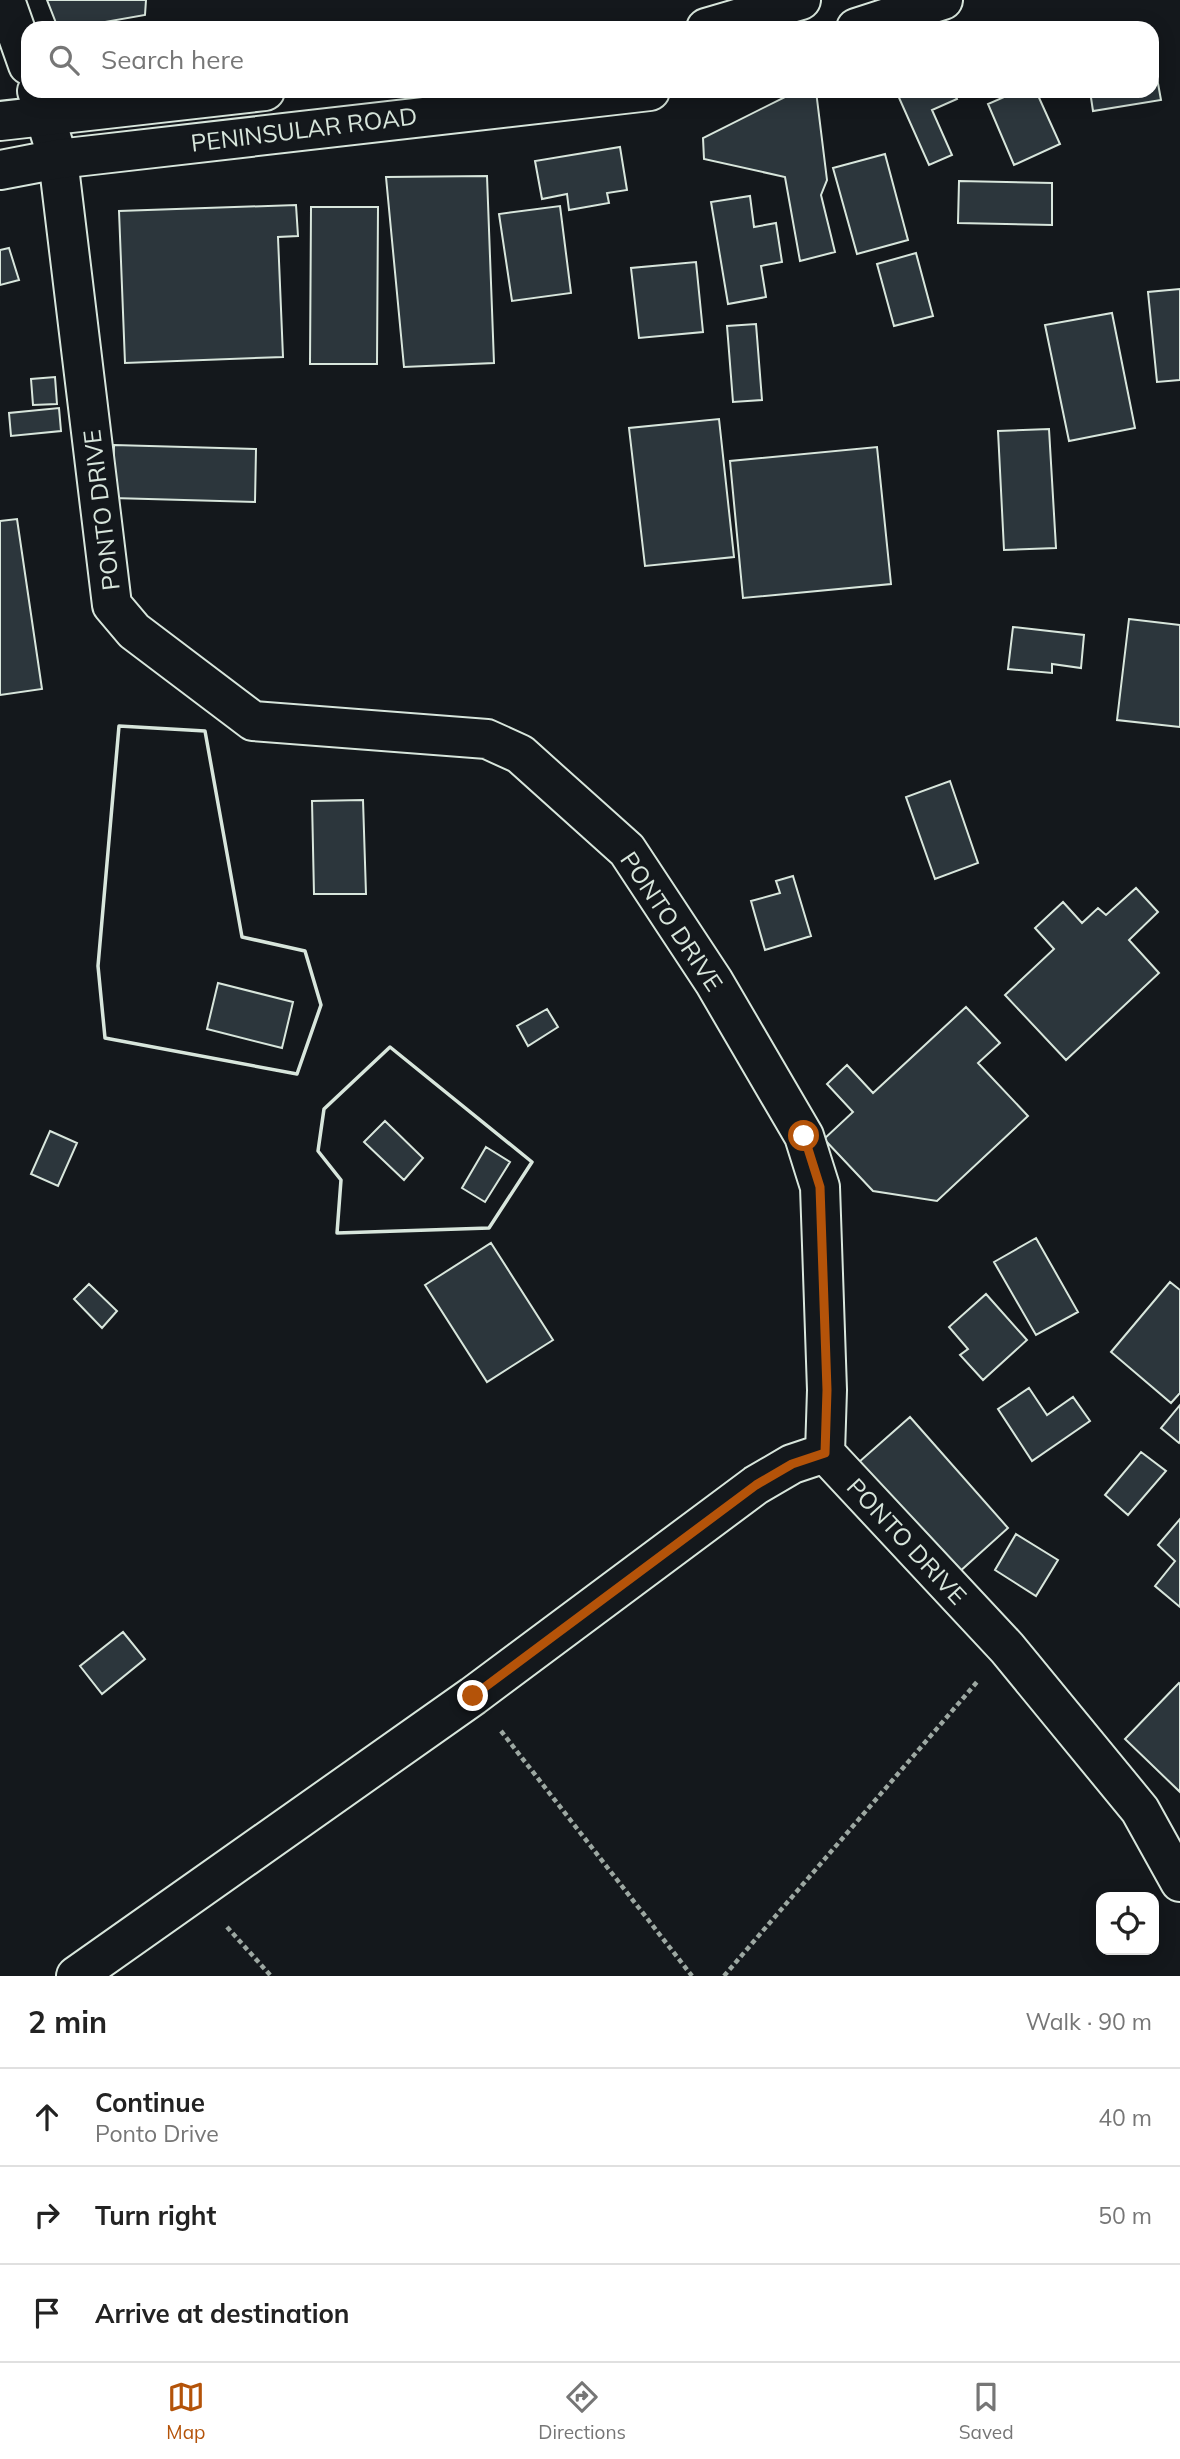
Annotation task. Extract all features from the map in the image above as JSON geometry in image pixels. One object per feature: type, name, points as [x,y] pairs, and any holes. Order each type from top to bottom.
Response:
[{"type":"street","points":[[5,0],[21,45]]},
{"type":"street","points":[[730,21],[801,0]]},
{"type":"street","points":[[878,21],[943,0]]},
{"type":"street","name":"PENINSULAR ROAD","points":[[0,121],[41,103],[134,98]]},
{"type":"street","name":"PENINSULAR ROAD","points":[[0,170],[58,159],[589,98]]},
{"type":"street","name":"PONTO DRIVE","points":[[41,103],[58,159],[112,605],[134,631],[253,721],[487,739],[520,754],[627,850],[714,982],[804,1136],[820,1187],[827,1390],[825,1453],[1007,1648],[1140,1810],[1180,1882]]},
{"type":"street","points":[[76,1976],[473,1696],[756,1485],[792,1464],[825,1453]]},
{"type":"path","points":[[724,1976],[1007,1648]]},
{"type":"path","points":[[473,1696],[692,1976]]},
{"type":"path","points":[[195,1891],[271,1976]]},
{"type":"building","points":[[47,0],[146,0],[145,15],[111,21],[55,21]]},
{"type":"building","points":[[1159,89],[1161,100],[1093,111],[1091,98],[1159,98]]},
{"type":"building","points":[[783,98],[817,98],[827,180],[821,195],[835,252],[800,261],[785,177],[704,159],[703,138]]},
{"type":"building","points":[[899,98],[957,99],[932,110],[952,155],[929,165]]},
{"type":"building","points":[[1002,98],[1039,98],[1060,144],[1014,165],[988,104]]},
{"type":"building","points":[[620,147],[627,190],[607,193],[609,203],[569,210],[567,194],[542,199],[535,161]]},
{"type":"building","points":[[885,154],[908,240],[857,254],[833,168]]},
{"type":"building","points":[[487,176],[494,363],[404,367],[386,177]]},
{"type":"building","points":[[959,181],[1052,183],[1052,225],[958,223]]},
{"type":"building","points":[[750,196],[754,227],[776,223],[782,262],[761,266],[766,297],[728,304],[711,202]]},
{"type":"building","points":[[296,205],[298,236],[278,237],[283,357],[125,363],[119,211]]},
{"type":"building","points":[[560,206],[571,293],[512,301],[499,214]]},
{"type":"building","points":[[311,207],[378,207],[377,364],[310,364]]},
{"type":"building","points":[[9,248],[19,280],[0,285],[0,250]]},
{"type":"building","points":[[916,253],[933,316],[894,326],[877,264]]},
{"type":"building","points":[[696,262],[703,332],[639,338],[631,268]]},
{"type":"building","points":[[1180,289],[1180,380],[1157,382],[1148,292]]},
{"type":"building","points":[[1112,313],[1135,428],[1069,441],[1045,325]]},
{"type":"building","points":[[756,324],[762,400],[733,402],[727,326]]},
{"type":"building","points":[[55,377],[57,404],[33,405],[31,379]]},
{"type":"building","points":[[59,408],[61,431],[11,436],[9,413]]},
{"type":"building","points":[[719,419],[734,557],[645,566],[629,428]]},
{"type":"building","points":[[1049,429],[1056,548],[1004,550],[998,431]]},
{"type":"building","points":[[114,445],[256,449],[255,502],[113,498]]},
{"type":"building","points":[[877,447],[891,584],[743,598],[730,461]]},
{"type":"building","points":[[17,519],[42,689],[0,695],[0,521]]},
{"type":"building","points":[[1129,619],[1180,625],[1180,727],[1117,720]]},
{"type":"building","points":[[1013,627],[1084,635],[1081,668],[1052,664],[1052,673],[1008,669]]},
{"type":"building","points":[[950,781],[978,863],[935,879],[906,797]]},
{"type":"building","points":[[363,800],[366,894],[314,894],[312,801]]},
{"type":"building","points":[[793,876],[811,936],[765,950],[751,901],[780,893],[776,881]]},
{"type":"building","points":[[1136,888],[1158,912],[1129,940],[1159,973],[1066,1060],[1005,995],[1054,949],[1035,928],[1063,902],[1082,923],[1098,908],[1106,915]]},
{"type":"building","points":[[218,983],[293,1002],[282,1048],[207,1029]]},
{"type":"building","points":[[966,1007],[1000,1043],[978,1063],[1028,1116],[937,1201],[873,1191],[824,1139],[853,1112],[827,1084],[847,1065],[873,1093]]},
{"type":"building","points":[[547,1009],[558,1027],[528,1046],[517,1026]]},
{"type":"building","points":[[385,1121],[423,1158],[404,1180],[364,1142]]},
{"type":"building","points":[[50,1131],[77,1143],[58,1186],[31,1174]]},
{"type":"building","points":[[486,1147],[510,1162],[485,1202],[462,1188]]},
{"type":"building","points":[[1036,1238],[1078,1312],[1036,1335],[994,1262]]},
{"type":"building","points":[[491,1243],[553,1340],[487,1382],[425,1285]]},
{"type":"building","points":[[1170,1282],[1180,1290],[1180,1393],[1171,1403],[1111,1352]]},
{"type":"building","points":[[89,1284],[117,1311],[102,1328],[74,1299]]},
{"type":"building","points":[[986,1294],[1027,1340],[983,1380],[960,1355],[968,1349],[949,1327]]},
{"type":"building","points":[[1029,1388],[1047,1415],[1073,1397],[1090,1421],[1032,1461],[998,1409]]},
{"type":"building","points":[[1180,1405],[1180,1441],[1179,1443],[1161,1428]]},
{"type":"building","points":[[910,1417],[1008,1528],[958,1573],[859,1462]]},
{"type":"building","points":[[1141,1452],[1166,1471],[1128,1515],[1105,1495]]},
{"type":"building","points":[[1180,1519],[1180,1607],[1155,1586],[1175,1561],[1158,1545]]},
{"type":"building","points":[[1016,1534],[1058,1560],[1036,1596],[995,1570]]},
{"type":"building","points":[[123,1632],[145,1659],[102,1694],[80,1666]]},
{"type":"building","points":[[1180,1684],[1180,1792],[1125,1739]]},
{"type":"wall","points":[[119,726],[205,731],[242,937],[305,951],[321,1005],[297,1074],[105,1038],[98,966],[119,726]]},
{"type":"wall","points":[[390,1047],[532,1162],[489,1228],[337,1233],[341,1180],[318,1151],[324,1109],[390,1047]]},
{"type":"route","points":[[473,1696],[756,1485],[792,1464],[825,1453],[827,1390],[820,1187],[804,1136]]}]
